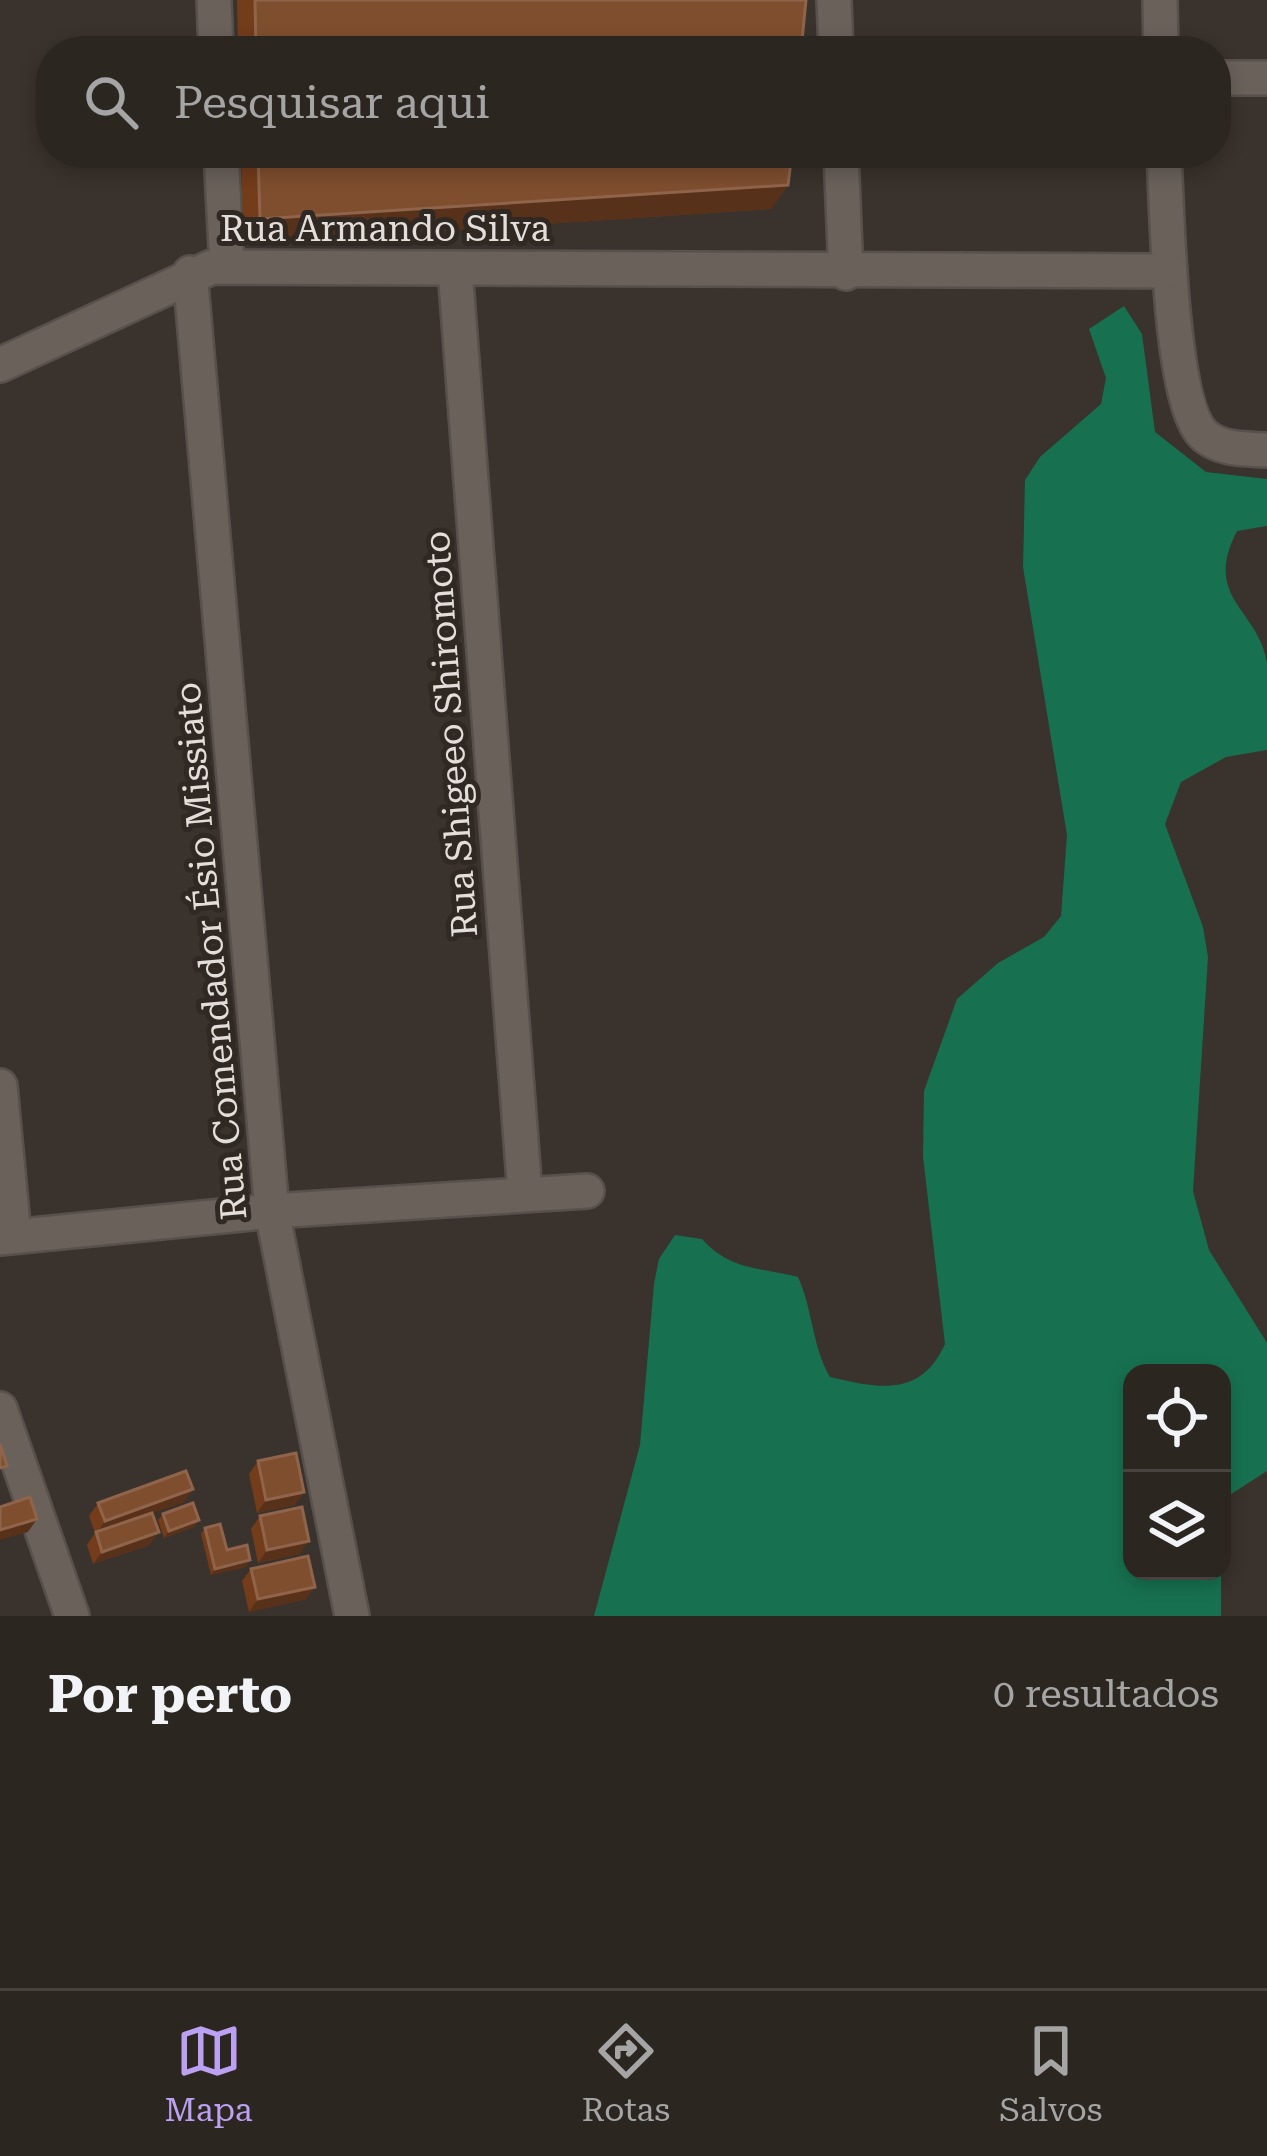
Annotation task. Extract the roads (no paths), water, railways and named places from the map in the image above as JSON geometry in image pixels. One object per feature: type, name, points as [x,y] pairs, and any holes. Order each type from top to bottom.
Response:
[{"type":"street","points":[[214,0],[215,36]]},
{"type":"street","points":[[834,0],[835,36]]},
{"type":"street","points":[[1160,0],[1161,36]]},
{"type":"street","points":[[1231,78],[1267,78]]},
{"type":"street","points":[[222,168],[227,266]]},
{"type":"street","points":[[842,168],[846,273]]},
{"type":"street","points":[[1166,168],[1169,271],[1188,415],[1205,437],[1232,449],[1267,450]]},
{"type":"street","name":"Rua Armando Silva","points":[[0,365],[190,273],[227,266],[846,273],[1169,271]]},
{"type":"street","name":"Rua Shigeeo Shiromoto","points":[[454,268],[525,1194]]},
{"type":"street","name":"Rua Comendador Ésio Missiato","points":[[190,273],[272,1211],[352,1616]]},
{"type":"street","points":[[0,1086],[7,1237],[272,1211],[587,1191]]},
{"type":"street","points":[[0,1409],[72,1616]]}]
